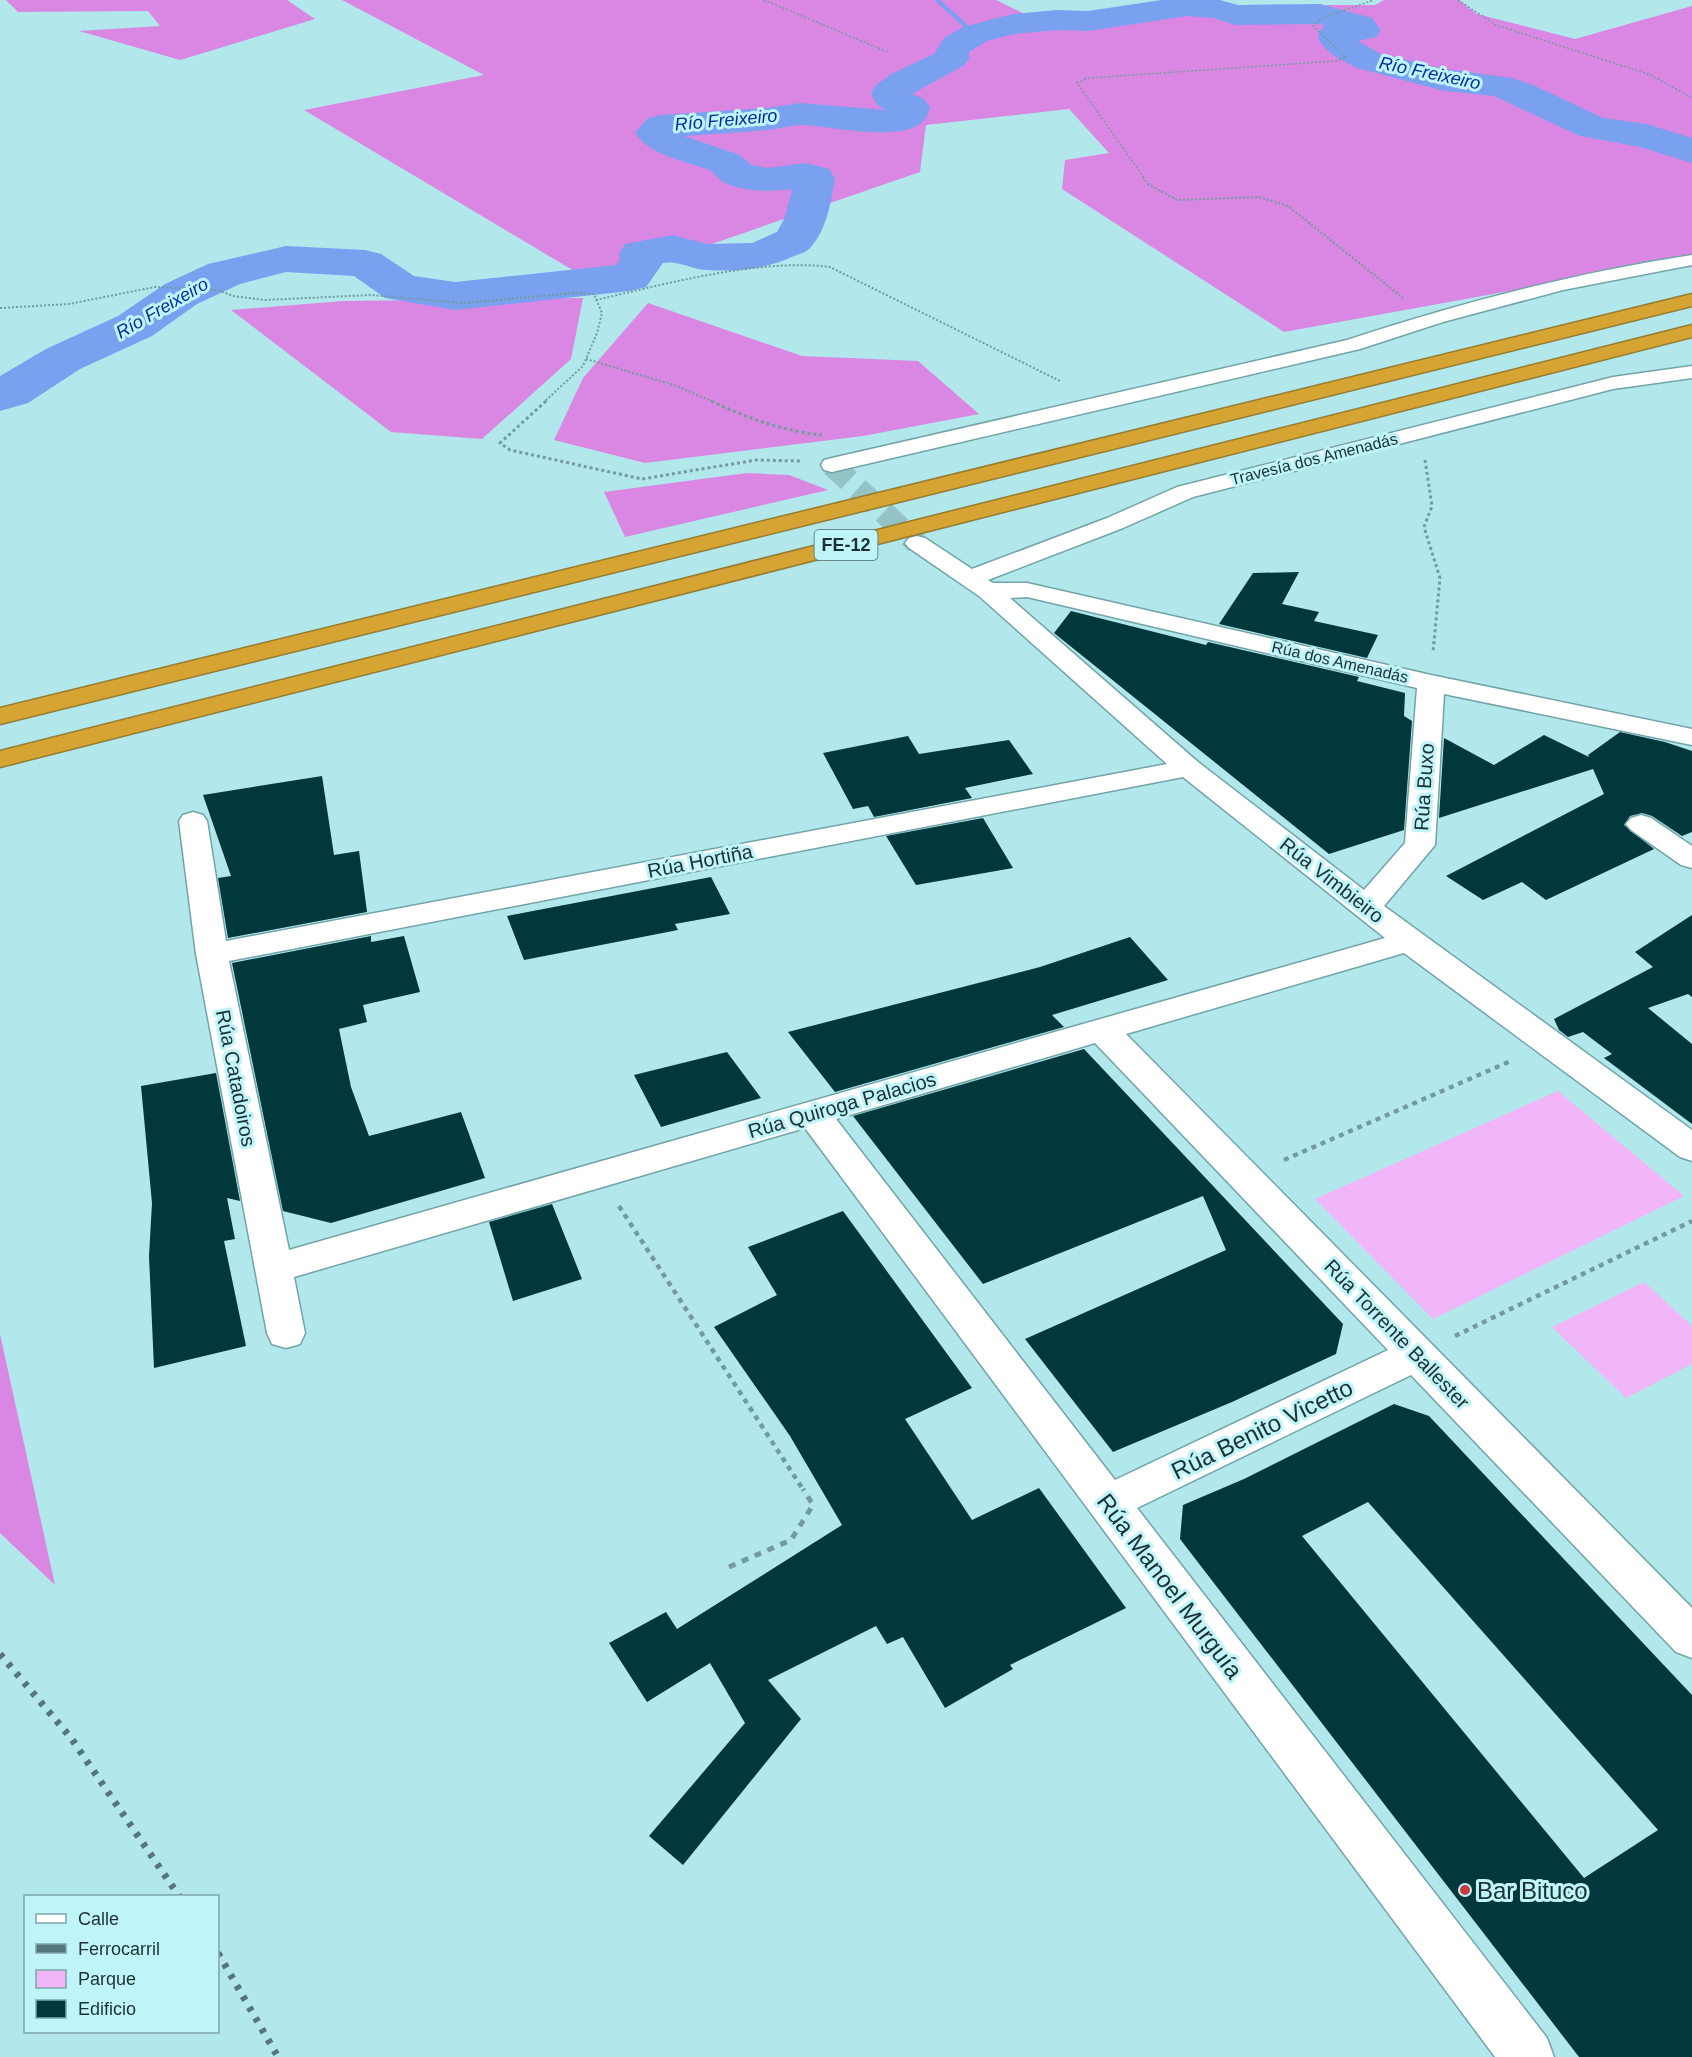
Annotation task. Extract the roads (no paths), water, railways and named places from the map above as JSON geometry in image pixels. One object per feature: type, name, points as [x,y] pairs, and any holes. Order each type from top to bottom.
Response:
[{"type":"highway","name":"FE-12","points":[[0,716],[1692,299]]},
{"type":"highway","name":"FE-12","points":[[0,759],[1692,331]]},
{"type":"street","points":[[832,465],[1353,345],[1429,319],[1556,287],[1692,260]]},
{"type":"street","name":"Travesía dos Amenadás","points":[[979,585],[1185,492],[1613,383],[1692,372]]},
{"type":"street","name":"Rúa Vimbieiro","points":[[917,543],[979,585],[1188,768],[1409,941],[1692,1148]]},
{"type":"street","name":"Rúa dos Amenadás","points":[[979,585],[1027,590],[1431,683],[1692,737]]},
{"type":"street","name":"Rúa Buxo","points":[[1366,907],[1420,845],[1431,683]]},
{"type":"street","name":"Rúa Hortiña","points":[[212,954],[1188,768]]},
{"type":"street","name":"Rúa Catadoiros","points":[[193,822],[212,954],[286,1333]]},
{"type":"street","points":[[1641,824],[1692,860]]},
{"type":"street","name":"Rúa Quiroga Palacios","points":[[274,1269],[1409,941]]},
{"type":"street","name":"Rúa Torrente Ballester","points":[[1102,1030],[1692,1638]]},
{"type":"street","name":"Rúa Manoel Murguía","points":[[813,1113],[1528,2057]]},
{"type":"street","name":"Rúa Benito Vicetto","points":[[1107,1503],[1417,1354]]},
{"type":"waterway","points":[[937,0],[975,34]]},
{"type":"waterway","name":"Río Freixeiro","points":[[0,396],[63,359],[135,326],[181,294],[224,274],[286,259],[365,263],[401,288],[455,296],[630,277],[642,261],[641,253],[673,248],[706,257],[759,256],[794,240],[806,217],[815,178],[805,175],[768,180],[738,175],[726,163],[670,144],[654,133],[661,126],[768,119],[800,114],[894,121],[910,115],[911,107],[891,98],[889,93],[904,82],[951,59],[951,53],[956,45],[975,34],[1013,24],[1057,20],[1088,21],[1187,6],[1217,9],[1236,15],[1320,14],[1360,25],[1364,30],[1335,33],[1336,40],[1349,51],[1369,61],[1445,80],[1499,86],[1520,93],[1594,128],[1647,136],[1692,151]]},
{"type":"tunnel","points":[[832,465],[917,543]]},
{"type":"railway","points":[[0,1654],[71,1738],[178,1895]]},
{"type":"railway","points":[[219,1955],[278,2057]]},
{"type":"place","name":"Bar Bituco","points":[[1465,1890]]}]
